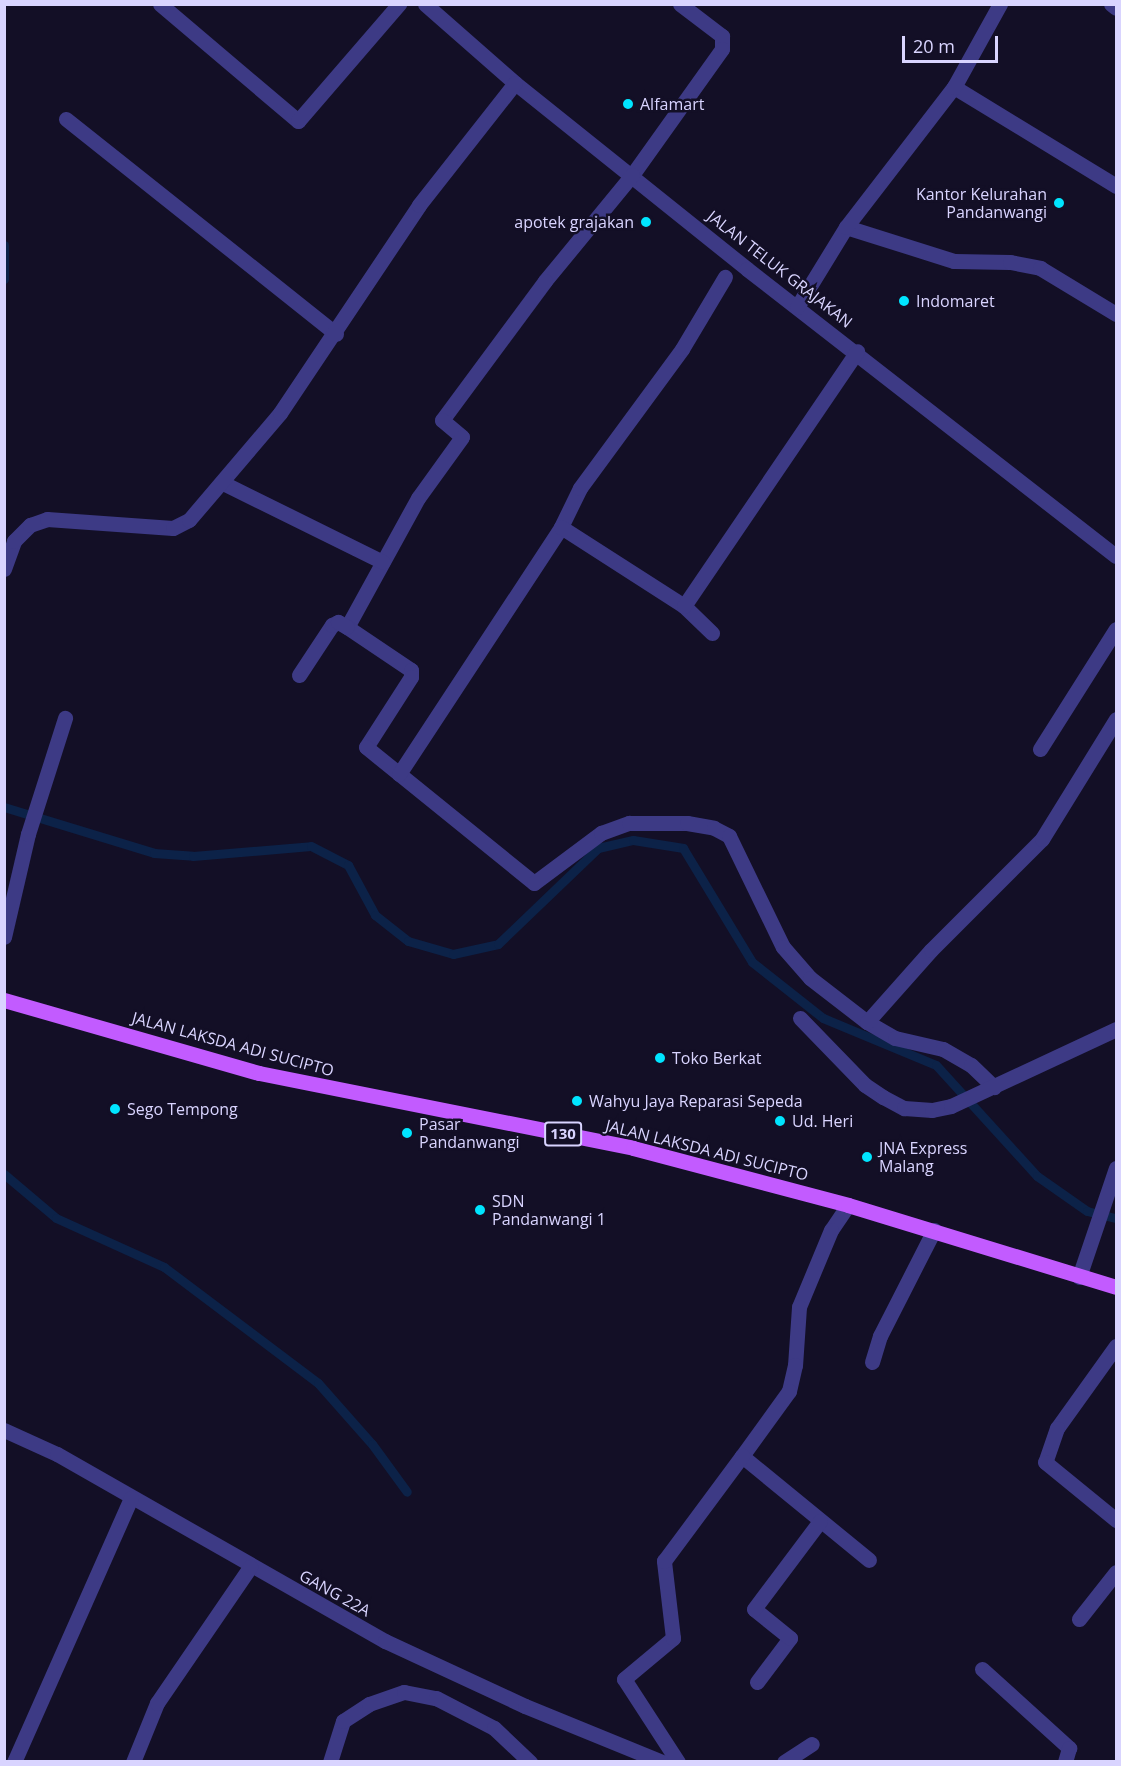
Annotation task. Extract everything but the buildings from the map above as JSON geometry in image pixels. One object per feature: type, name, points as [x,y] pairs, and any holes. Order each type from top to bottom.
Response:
[{"type":"main road","name":"JALAN LAKSDA ADI SUCIPTO","points":[[4,1000],[259,1073],[633,1148],[848,1205],[1116,1287]]},
{"type":"street","points":[[160,4],[298,121],[399,4]]},
{"type":"street","name":"JALAN TELUK GRAJAKAN","points":[[425,4],[515,83],[1116,556]]},
{"type":"street","points":[[347,627],[418,498],[462,437],[442,420],[545,281],[632,175],[722,49],[722,36],[703,11],[680,4]]},
{"type":"street","points":[[797,306],[846,227],[954,87],[1000,4]]},
{"type":"street","points":[[1111,4],[1116,8]]},
{"type":"street","points":[[4,570],[14,541],[30,525],[66,518],[173,528],[189,520],[223,483],[336,334],[419,205],[515,83]]},
{"type":"street","points":[[954,87],[1116,186]]},
{"type":"street","points":[[66,119],[336,334]]},
{"type":"street","points":[[846,227],[954,261],[1010,262],[1040,268],[1116,314]]},
{"type":"street","points":[[399,774],[561,527],[580,488],[682,349],[725,277]]},
{"type":"street","points":[[684,606],[857,351]]},
{"type":"street","points":[[223,483],[382,561]]},
{"type":"street","points":[[561,527],[684,606],[712,633]]},
{"type":"street","points":[[299,675],[332,625],[338,622],[411,670],[411,677],[366,747],[534,883],[601,833],[629,823],[687,823],[714,828],[729,836],[783,947],[810,978],[867,1022],[895,1038],[943,1049],[971,1065],[992,1088]]},
{"type":"street","points":[[1040,749],[1116,629]]},
{"type":"street","points":[[4,937],[28,834],[65,718]]},
{"type":"street","points":[[867,1022],[930,950],[1042,839],[1116,719]]},
{"type":"street","points":[[800,1018],[865,1085],[904,1108],[951,1106],[1116,1029]]},
{"type":"street","points":[[1079,1277],[1104,1196],[1116,1168]]},
{"type":"street","points":[[678,1761],[624,1679],[673,1638],[664,1561],[789,1390],[795,1365],[799,1307],[831,1230],[848,1205]]},
{"type":"street","points":[[872,1362],[880,1335],[934,1230]]},
{"type":"street","points":[[1116,1346],[1057,1428],[1046,1462],[1116,1520]]},
{"type":"street","name":"GANG 22A","points":[[4,1430],[57,1454],[250,1567],[385,1641],[525,1706],[662,1761]]},
{"type":"street","points":[[742,1456],[869,1560]]},
{"type":"street","points":[[14,1761],[131,1498]]},
{"type":"street","points":[[757,1682],[790,1638],[754,1609],[820,1521]]},
{"type":"street","points":[[133,1761],[157,1703],[250,1567]]},
{"type":"street","points":[[1079,1618],[1116,1572]]},
{"type":"street","points":[[982,1669],[1069,1748],[1065,1761]]},
{"type":"street","points":[[330,1761],[344,1721],[369,1704],[404,1692],[436,1698],[494,1728],[530,1761]]},
{"type":"street","points":[[783,1761],[812,1744]]},
{"type":"waterway","points":[[4,245],[4,279]]},
{"type":"waterway","points":[[4,807],[154,853],[193,856],[311,846],[348,865],[375,915],[408,941],[453,954],[498,944],[598,848],[633,840],[683,848],[752,962],[823,1018],[936,1065],[1037,1176],[1087,1211],[1116,1218]]},
{"type":"waterway","points":[[4,1174],[56,1218],[164,1267],[318,1383],[372,1444],[407,1492]]},
{"type":"place","name":"Alfamart","points":[[628,104]]},
{"type":"place","name":"Kantor Kelurahan Pandanwangi","points":[[1059,203]]},
{"type":"place","name":"apotek grajakan","points":[[646,222]]},
{"type":"place","name":"Indomaret","points":[[904,301]]},
{"type":"place","name":"Toko Berkat","points":[[660,1058]]},
{"type":"place","name":"Wahyu Jaya Reparasi Sepeda","points":[[577,1101]]},
{"type":"place","name":"Sego Tempong","points":[[115,1109]]},
{"type":"place","name":"Ud. Heri","points":[[780,1121]]},
{"type":"place","name":"Pasar Pandanwangi","points":[[407,1133]]},
{"type":"place","name":"JNA Express Malang","points":[[867,1157]]},
{"type":"place","name":"SDN Pandanwangi 1","points":[[480,1210]]}]
